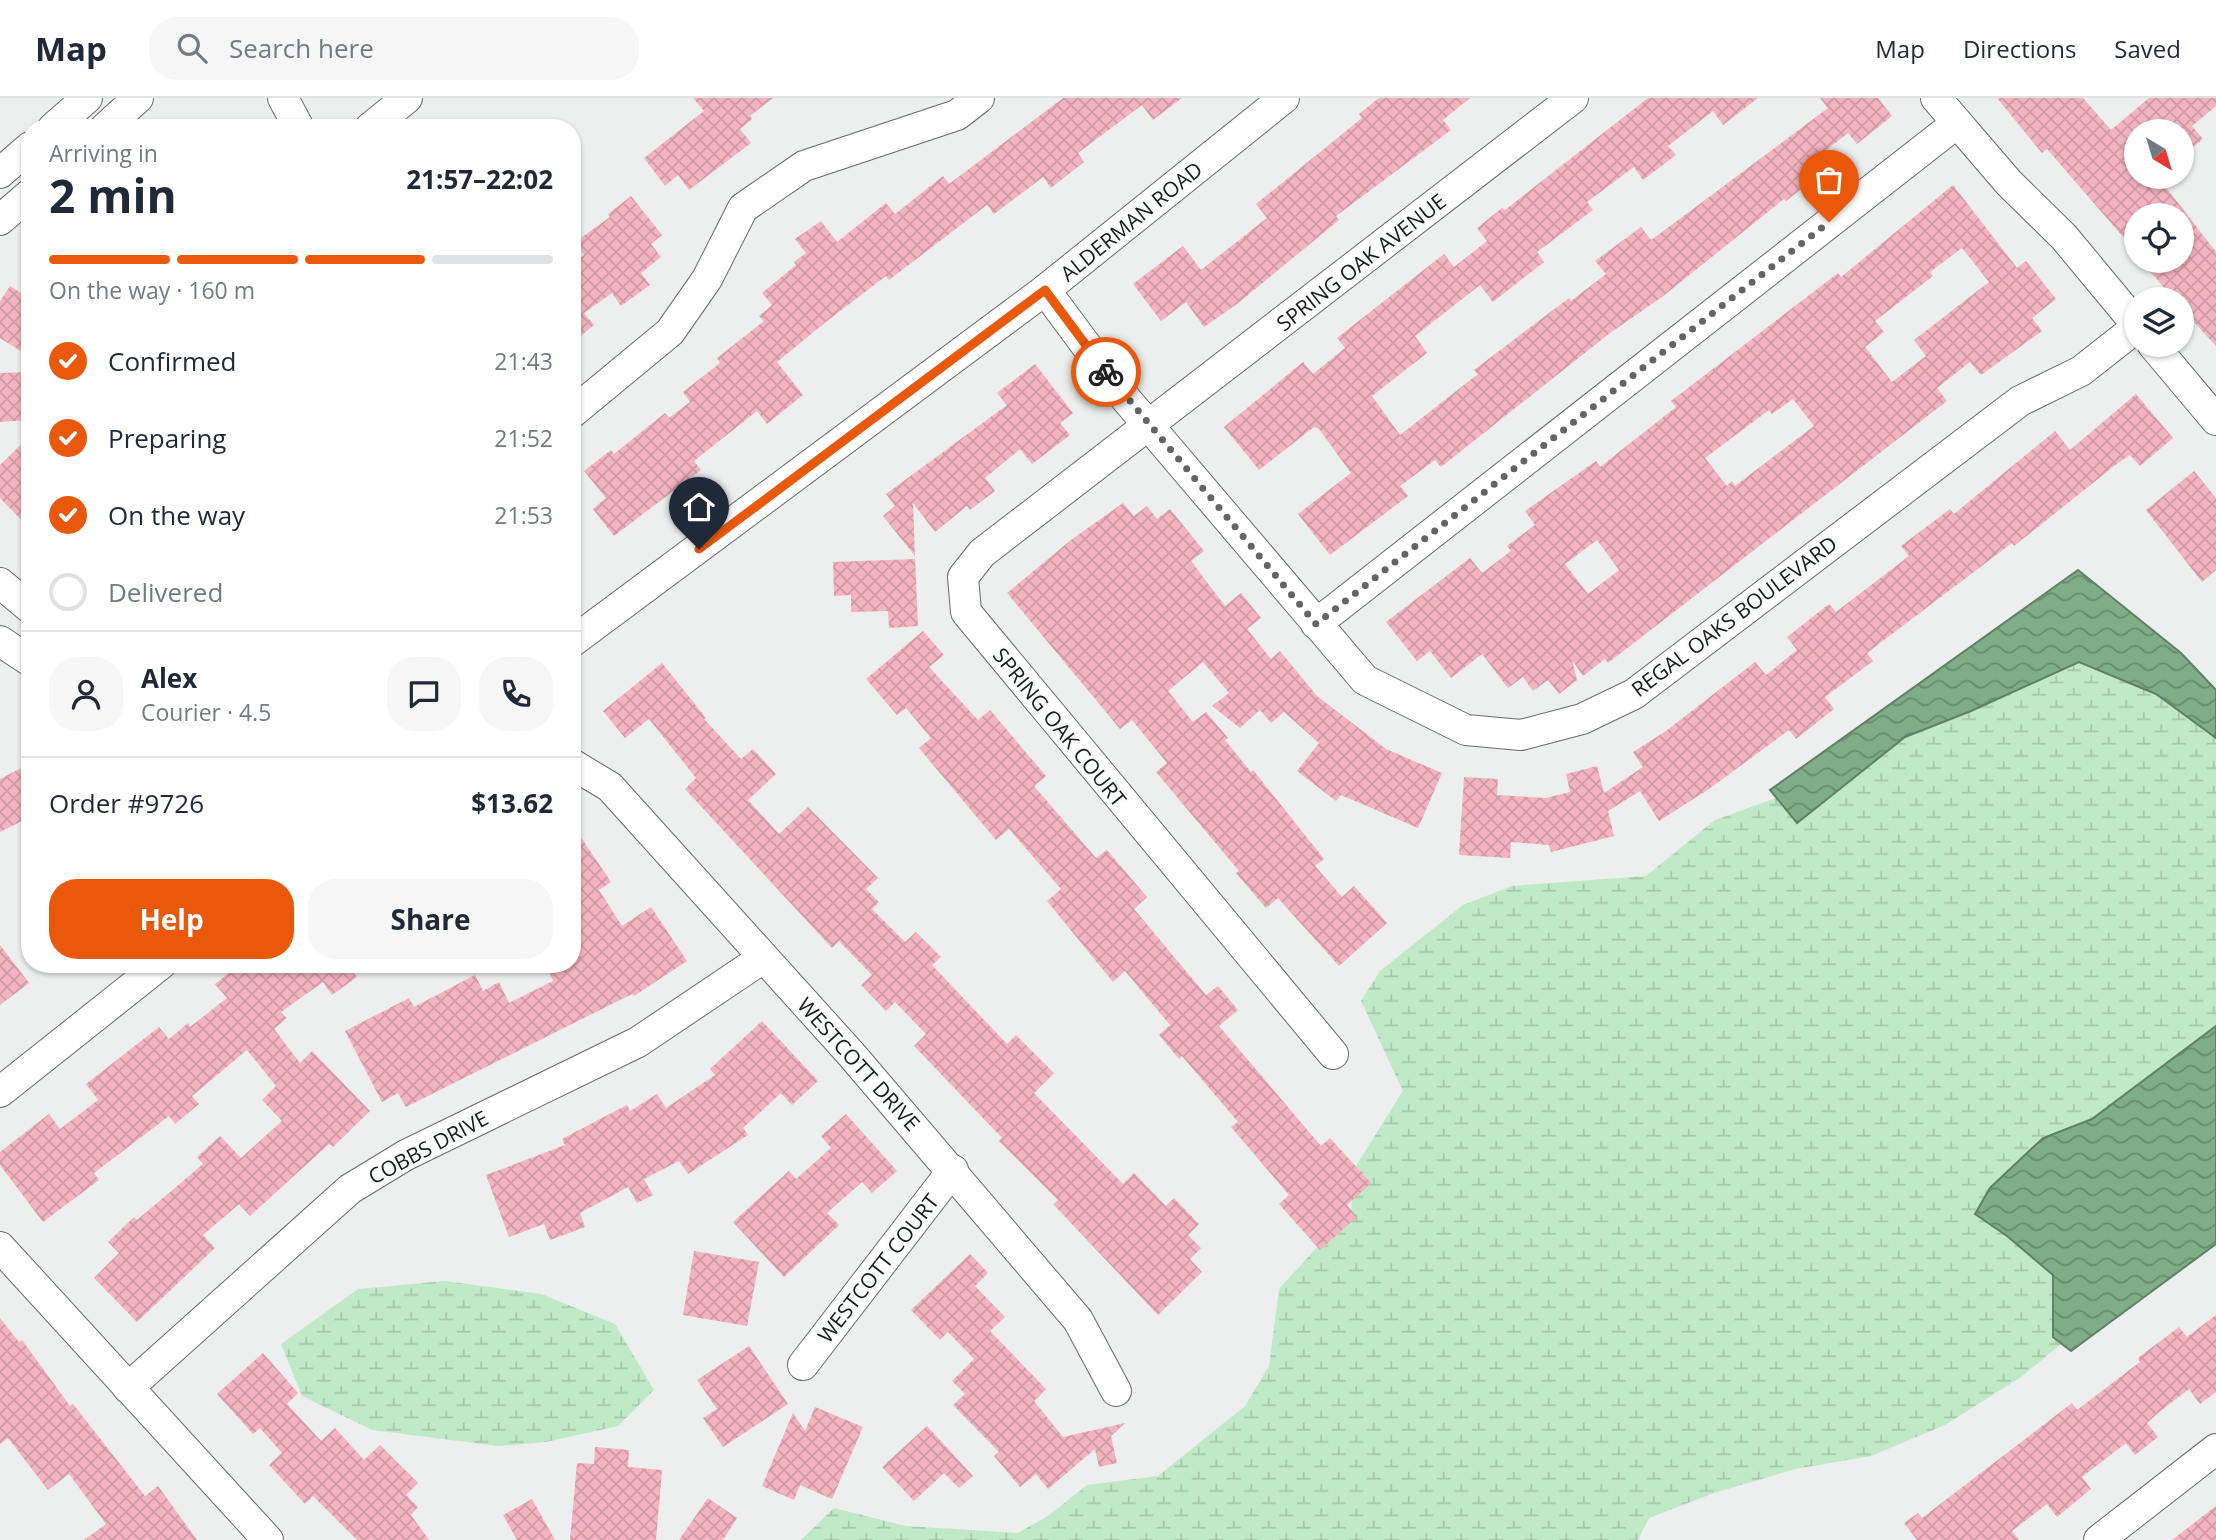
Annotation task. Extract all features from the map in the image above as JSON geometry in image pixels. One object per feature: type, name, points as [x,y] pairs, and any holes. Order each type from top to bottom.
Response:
[{"type":"street","points":[[63,119],[87,98]]},
{"type":"street","points":[[114,119],[138,98]]},
{"type":"street","points":[[283,98],[294,119]]},
{"type":"street","points":[[381,119],[407,98]]},
{"type":"street","points":[[581,406],[670,332],[707,278],[743,208],[804,166],[957,115],[979,98]]},
{"type":"street","name":"ALDERMAN ROAD","points":[[581,635],[1045,290],[1284,98]]},
{"type":"street","name":"SPRING OAK AVENUE","points":[[1150,425],[1573,98]]},
{"type":"street","points":[[1936,98],[2009,183],[2064,237],[2124,310]]},
{"type":"street","points":[[1316,624],[1957,123]]},
{"type":"street","points":[[0,173],[21,155]]},
{"type":"street","points":[[0,220],[21,202]]},
{"type":"street","name":"REGAL OAKS BOULEVARD","points":[[1045,290],[1150,425],[1365,680],[1466,730],[1521,735],[1582,719],[1634,694],[2020,401],[2081,371],[2124,336]]},
{"type":"street","points":[[2164,357],[2216,420]]},
{"type":"street","name":"SPRING OAK COURT","points":[[1150,425],[976,559],[962,577],[966,612],[1333,1054]]},
{"type":"street","points":[[0,583],[21,600]]},
{"type":"street","points":[[0,641],[21,655]]},
{"type":"street","name":"WESTCOTT DRIVE","points":[[581,769],[610,787],[953,1170],[1078,1320],[1116,1391]]},
{"type":"street","name":"COBBS DRIVE","points":[[128,1388],[350,1189],[406,1155],[638,1042],[764,958]]},
{"type":"street","points":[[0,1092],[124,977]]},
{"type":"street","name":"WESTCOTT COURT","points":[[803,1365],[953,1170]]},
{"type":"street","points":[[0,1247],[268,1540]]},
{"type":"street","points":[[2099,1540],[2216,1449]]},
{"type":"green space","points":[[2079,662],[2156,694],[2216,738],[2216,1026],[2092,1119],[2043,1138],[1975,1214],[2007,1236],[2053,1275],[2053,1337],[2061,1344],[2021,1377],[1945,1425],[1871,1456],[1795,1469],[1714,1493],[1649,1518],[1638,1540],[801,1540],[834,1508],[906,1526],[1018,1533],[1048,1516],[1087,1485],[1158,1476],[1245,1406],[1269,1366],[1279,1289],[1351,1210],[1357,1164],[1403,1091],[1361,1001],[1380,971],[1463,905],[1512,886],[1646,876],[1715,820],[1776,798],[1797,823],[1905,737],[1971,711]]},
{"type":"green space","points":[[445,1281],[541,1294],[615,1324],[654,1390],[618,1426],[546,1442],[498,1446],[372,1430],[302,1396],[281,1344],[358,1289]]},
{"type":"water","points":[[2078,570],[2181,653],[2216,690],[2216,738],[2156,694],[2079,662],[1971,711],[1905,737],[1797,823],[1770,790]]},
{"type":"water","points":[[2216,1026],[2216,1244],[2071,1351],[2053,1337],[2053,1275],[2007,1236],[1975,1214],[1990,1188],[2043,1138],[2092,1119]]},
{"type":"building","points":[[693,98],[773,98],[750,116],[752,119],[740,129],[751,143],[689,190],[678,175],[665,186],[644,158],[704,111]]},
{"type":"building","points":[[1063,98],[1182,98],[1153,120],[1142,105],[1078,153],[1084,162],[1051,188],[1043,177],[994,214],[987,205],[889,280],[886,276],[827,321],[777,362],[803,395],[767,424],[757,411],[694,461],[701,470],[614,536],[593,509],[606,498],[584,471],[611,450],[614,454],[665,413],[669,418],[690,402],[683,392],[720,363],[717,358],[764,321],[759,316],[772,305],[762,293],[796,265],[794,262],[806,253],[795,239],[821,221],[837,242],[886,203],[895,214],[943,176],[949,184]]},
{"type":"building","points":[[1379,98],[1470,98],[1443,120],[1451,130],[1336,216],[1339,220],[1237,304],[1204,327],[1186,302],[1161,321],[1133,284],[1183,246],[1201,270],[1267,218],[1256,204],[1362,118],[1359,114]]},
{"type":"building","points":[[1648,98],[1758,98],[1723,125],[1713,111],[1668,146],[1676,155],[1643,180],[1634,167],[1587,202],[1593,210],[1537,252],[1544,262],[1493,302],[1480,285],[1415,336],[1427,353],[1372,396],[1400,435],[1478,374],[1474,370],[1569,298],[1571,301],[1606,274],[1595,261],[1641,227],[1651,240],[1828,108],[1820,98],[1878,98],[1892,116],[1857,144],[1848,133],[1807,165],[1817,177],[1786,201],[1784,199],[1662,297],[1610,333],[1441,467],[1435,460],[1400,486],[1408,496],[1330,555],[1298,514],[1351,473],[1319,429],[1314,427],[1259,470],[1224,427],[1303,362],[1313,374],[1345,348],[1337,338],[1444,254],[1454,267],[1487,241],[1477,228],[1502,208],[1505,210]]},
{"type":"building","points":[[1997,98],[2083,98],[2111,130],[2124,119],[2124,189],[2167,189],[2178,203],[2124,203],[2124,238],[2047,149],[2042,153]]},
{"type":"building","points":[[2149,98],[2216,98],[2216,106],[2194,124],[2194,119],[2124,119]]},
{"type":"building","points":[[2194,128],[2203,139],[2194,146]]},
{"type":"building","points":[[1953,185],[2017,268],[2026,261],[2056,299],[2032,318],[2042,331],[1981,375],[1970,362],[1937,388],[1947,401],[1608,663],[1605,659],[1583,676],[1572,660],[1577,680],[1559,694],[1548,680],[1533,691],[1523,677],[1508,688],[1482,654],[1451,678],[1430,651],[1417,661],[1386,622],[1470,558],[1482,573],[1511,551],[1507,546],[1535,525],[1525,511],[1596,461],[1600,467],[1676,407],[1671,401],[1838,273],[1841,277]],"holes":[[[1962,248],[1989,282],[1914,340],[1926,356],[1892,382],[1865,347],[1884,332],[1875,321],[1933,276],[1930,272]],[[1793,399],[1814,426],[1735,486],[1732,481],[1727,486],[1705,458],[1769,410],[1772,414]],[[1597,540],[1619,570],[1588,594],[1565,564]]]},
{"type":"building","points":[[631,196],[662,235],[651,244],[661,257],[641,273],[650,285],[621,306],[612,293],[584,313],[594,325],[581,336],[581,257],[584,255],[581,251],[581,238],[610,217],[608,214]]},
{"type":"building","points":[[2194,224],[2216,252],[2216,346],[2194,322],[2194,287],[2164,287],[2151,273],[2194,273]]},
{"type":"building","points":[[10,286],[21,293],[21,351],[0,338],[0,301]]},
{"type":"building","points":[[1035,364],[1073,413],[1060,423],[1070,435],[1032,464],[1020,449],[985,478],[995,491],[970,510],[967,506],[935,532],[913,503],[915,556],[883,516],[895,506],[886,494],[1007,405],[997,393]]},
{"type":"building","points":[[21,372],[21,421],[0,422],[0,373]]},
{"type":"building","points":[[2136,394],[2173,438],[2140,466],[2130,455],[2118,463],[2014,546],[2012,543],[1867,653],[1873,661],[1825,697],[1834,709],[1796,739],[1789,730],[1709,789],[1659,821],[1640,791],[1608,811],[1614,836],[1551,852],[1549,845],[1511,842],[1510,858],[1459,855],[1464,777],[1498,779],[1497,795],[1546,798],[1570,792],[1566,774],[1597,766],[1604,793],[1643,767],[1633,752],[1666,731],[1755,662],[1766,675],[1797,650],[1787,637],[1829,604],[1836,612],[1909,556],[1901,546],[1950,509],[1954,514],[2055,431],[2070,450]]},
{"type":"building","points":[[21,445],[21,520],[0,498],[0,465]]},
{"type":"building","points":[[2194,471],[2216,498],[2216,570],[2202,582],[2146,510]]},
{"type":"building","points":[[1123,503],[1134,516],[1147,506],[1157,519],[1170,509],[1204,551],[1191,561],[1225,606],[1241,593],[1261,618],[1247,629],[1271,659],[1280,651],[1317,696],[1386,749],[1442,773],[1418,828],[1341,795],[1336,801],[1297,771],[1319,743],[1284,712],[1271,723],[1260,710],[1240,728],[1212,706],[1229,693],[1203,662],[1168,691],[1193,722],[1206,712],[1228,738],[1225,740],[1251,772],[1253,770],[1324,859],[1315,866],[1342,897],[1354,886],[1387,923],[1339,966],[1278,898],[1266,908],[1236,873],[1239,871],[1156,772],[1167,763],[1132,720],[1120,729],[1007,593],[1071,540]]},
{"type":"building","points":[[915,559],[918,626],[889,628],[888,611],[851,612],[851,595],[834,596],[833,562]]},
{"type":"building","points":[[923,631],[944,655],[929,667],[978,720],[990,710],[1046,776],[1034,786],[1096,858],[1107,850],[1147,897],[1134,909],[1206,995],[1218,986],[1238,1010],[1219,1026],[1321,1146],[1330,1138],[1371,1183],[1347,1205],[1357,1217],[1320,1250],[1279,1204],[1289,1195],[1231,1127],[1238,1122],[1182,1056],[1179,1059],[1159,1035],[1170,1025],[1125,971],[1113,982],[1047,901],[1061,889],[1009,829],[996,840],[919,748],[931,738],[906,708],[897,715],[866,679]]},
{"type":"building","points":[[662,663],[706,718],[704,719],[741,759],[753,749],[776,774],[748,800],[779,834],[808,807],[878,878],[866,889],[879,902],[872,909],[905,942],[916,932],[941,957],[932,965],[1007,1044],[1016,1035],[1054,1073],[1034,1093],[1123,1184],[1134,1173],[1166,1206],[1174,1198],[1199,1224],[1188,1235],[1201,1248],[1190,1259],[1202,1272],[1158,1315],[1053,1204],[1058,1200],[999,1141],[1002,1138],[914,1046],[926,1034],[895,1002],[886,1011],[861,985],[872,975],[839,941],[832,948],[685,789],[696,778],[649,719],[625,738],[603,711]]},
{"type":"building","points":[[21,768],[21,822],[0,832],[0,779]]},
{"type":"building","points":[[581,837],[611,882],[599,890],[622,926],[651,907],[687,961],[634,996],[632,994],[406,1107],[398,1093],[382,1102],[345,1031],[409,998],[414,1007],[475,975],[483,991],[499,982],[509,1003],[553,981],[549,973],[581,973]]},
{"type":"building","points":[[0,945],[29,983],[0,1005]]},
{"type":"building","points":[[229,973],[354,973],[357,977],[332,995],[323,982],[281,1012],[287,1018],[274,1029],[300,1063],[312,1051],[370,1111],[333,1147],[329,1144],[250,1216],[239,1204],[203,1235],[215,1248],[137,1322],[94,1278],[119,1253],[108,1242],[134,1217],[137,1220],[203,1164],[197,1157],[220,1136],[241,1158],[282,1121],[262,1100],[276,1086],[247,1050],[192,1096],[199,1104],[175,1124],[169,1116],[94,1173],[99,1180],[43,1222],[0,1165],[0,1152],[49,1114],[60,1129],[98,1100],[86,1084],[159,1027],[169,1039],[188,1023],[190,1027],[227,998],[215,984]]},
{"type":"building","points":[[762,1021],[818,1081],[792,1105],[781,1093],[743,1128],[748,1135],[688,1174],[679,1161],[644,1179],[653,1195],[637,1203],[628,1187],[580,1213],[585,1227],[550,1240],[544,1224],[509,1237],[486,1175],[565,1145],[562,1139],[627,1105],[630,1111],[657,1094],[666,1108],[715,1075],[710,1069]]},
{"type":"building","points":[[846,1114],[897,1171],[872,1193],[862,1182],[827,1213],[839,1225],[784,1277],[733,1222],[789,1171],[796,1179],[831,1148],[821,1136]]},
{"type":"building","points":[[694,1251],[759,1262],[747,1326],[683,1315]]},
{"type":"building","points":[[970,1254],[988,1273],[975,1286],[1005,1317],[990,1331],[1046,1389],[1034,1401],[1063,1437],[1125,1423],[1111,1436],[1117,1463],[1099,1467],[1095,1449],[1048,1489],[1036,1474],[1020,1487],[994,1456],[999,1452],[953,1405],[965,1394],[952,1381],[974,1359],[948,1332],[940,1340],[911,1310]]},
{"type":"building","points":[[2216,1315],[2216,1392],[2200,1404],[2189,1389],[2158,1413],[2147,1423],[2158,1437],[2135,1455],[2126,1443],[2082,1477],[2091,1489],[2057,1517],[2047,1504],[2012,1531],[2019,1540],[1917,1540],[1904,1523],[1918,1513],[1922,1518],[2072,1403],[2077,1410],[2140,1362],[2138,1358],[2179,1327],[2187,1337]]},
{"type":"building","points":[[0,1318],[19,1342],[22,1340],[70,1406],[73,1404],[145,1496],[158,1486],[197,1540],[84,1540],[106,1524],[69,1474],[48,1490],[8,1438],[0,1444]]},
{"type":"building","points":[[749,1346],[788,1404],[723,1447],[703,1418],[717,1409],[697,1380]]},
{"type":"building","points":[[263,1353],[298,1393],[287,1404],[321,1441],[335,1428],[364,1460],[380,1445],[418,1483],[406,1495],[418,1507],[411,1515],[429,1540],[357,1540],[313,1496],[305,1504],[269,1465],[282,1453],[260,1428],[253,1434],[217,1394]]},
{"type":"building","points":[[815,1407],[863,1427],[832,1499],[800,1485],[794,1500],[762,1486],[793,1413],[805,1431]]},
{"type":"building","points":[[927,1426],[973,1476],[959,1488],[944,1473],[914,1501],[882,1467]]},
{"type":"building","points":[[595,1447],[629,1450],[628,1467],[662,1470],[656,1540],[570,1540],[577,1463],[594,1464]]},
{"type":"building","points":[[708,1498],[737,1518],[723,1540],[679,1540]]},
{"type":"building","points":[[532,1499],[555,1540],[517,1540],[503,1515]]},
{"type":"building","points":[[2216,1506],[2216,1540],[2172,1540]]},
{"type":"way so far","points":[[1106,372],[1316,624],[1829,222]]},
{"type":"route","points":[[699,549],[1045,290],[1106,372]]}]
